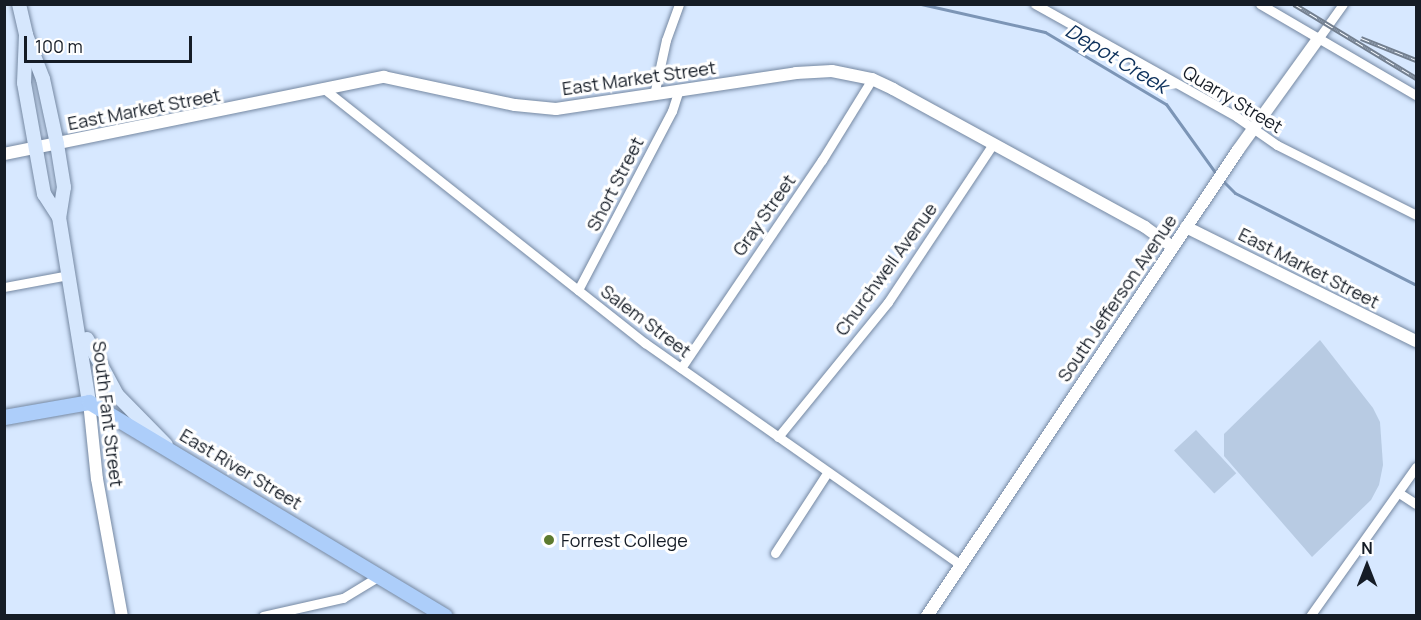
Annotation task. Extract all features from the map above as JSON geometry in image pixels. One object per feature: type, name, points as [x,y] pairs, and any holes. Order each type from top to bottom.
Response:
[{"type":"main road","name":"South Fant Street","points":[[19,4],[26,35],[43,79],[57,144],[64,188],[59,217],[78,316],[89,402]]},
{"type":"main road","name":"South Fant Street","points":[[26,35],[24,83],[44,194],[59,217]]},
{"type":"main road","points":[[78,316],[106,380],[172,450]]},
{"type":"main road","points":[[4,417],[89,402]]},
{"type":"main road","name":"East River Street","points":[[89,402],[445,615]]},
{"type":"street","points":[[654,95],[666,40],[679,4]]},
{"type":"street","name":"Quarry Street","points":[[1035,4],[1253,128],[1277,144],[1416,215]]},
{"type":"street","points":[[1260,4],[1416,95]]},
{"type":"street","name":"South Jefferson Avenue","points":[[927,615],[1253,128],[1342,4]]},
{"type":"street","name":"East Market Street","points":[[4,154],[367,79],[400,78],[515,105],[546,108],[678,92],[813,71],[872,79],[1145,227],[1173,247]]},
{"type":"street","name":"Gray Street","points":[[681,369],[822,160],[872,79]]},
{"type":"street","name":"Salem Street","points":[[323,88],[681,369],[961,565]]},
{"type":"street","name":"Short Street","points":[[578,290],[672,111],[678,92]]},
{"type":"street","name":"Churchwell Avenue","points":[[778,437],[888,302],[993,144]]},
{"type":"street","name":"East Market Street","points":[[1186,227],[1416,341]]},
{"type":"street","points":[[4,287],[69,275]]},
{"type":"street","name":"South Fant Street","points":[[89,402],[97,479],[122,615]]},
{"type":"street","points":[[1310,615],[1400,493],[1416,467]]},
{"type":"street","points":[[775,553],[827,473]]},
{"type":"street","points":[[1400,493],[1416,504]]},
{"type":"street","points":[[263,615],[343,598],[381,575]]},
{"type":"shaded area","points":[[1320,340],[1373,408],[1380,422],[1383,465],[1379,485],[1371,500],[1312,557],[1224,456],[1224,434]]},
{"type":"shaded area","points":[[1196,430],[1236,473],[1214,494],[1174,450]]},
{"type":"waterway","name":"Depot Creek","points":[[921,4],[1045,32],[1166,104],[1217,175]]},
{"type":"waterway","name":"Depot Creek","points":[[1222,180],[1235,193],[1416,285]]},
{"type":"railway","points":[[1294,4],[1416,78]]},
{"type":"railway","points":[[1361,38],[1416,60]]},
{"type":"place","name":"Forrest College","points":[[549,540]]}]
